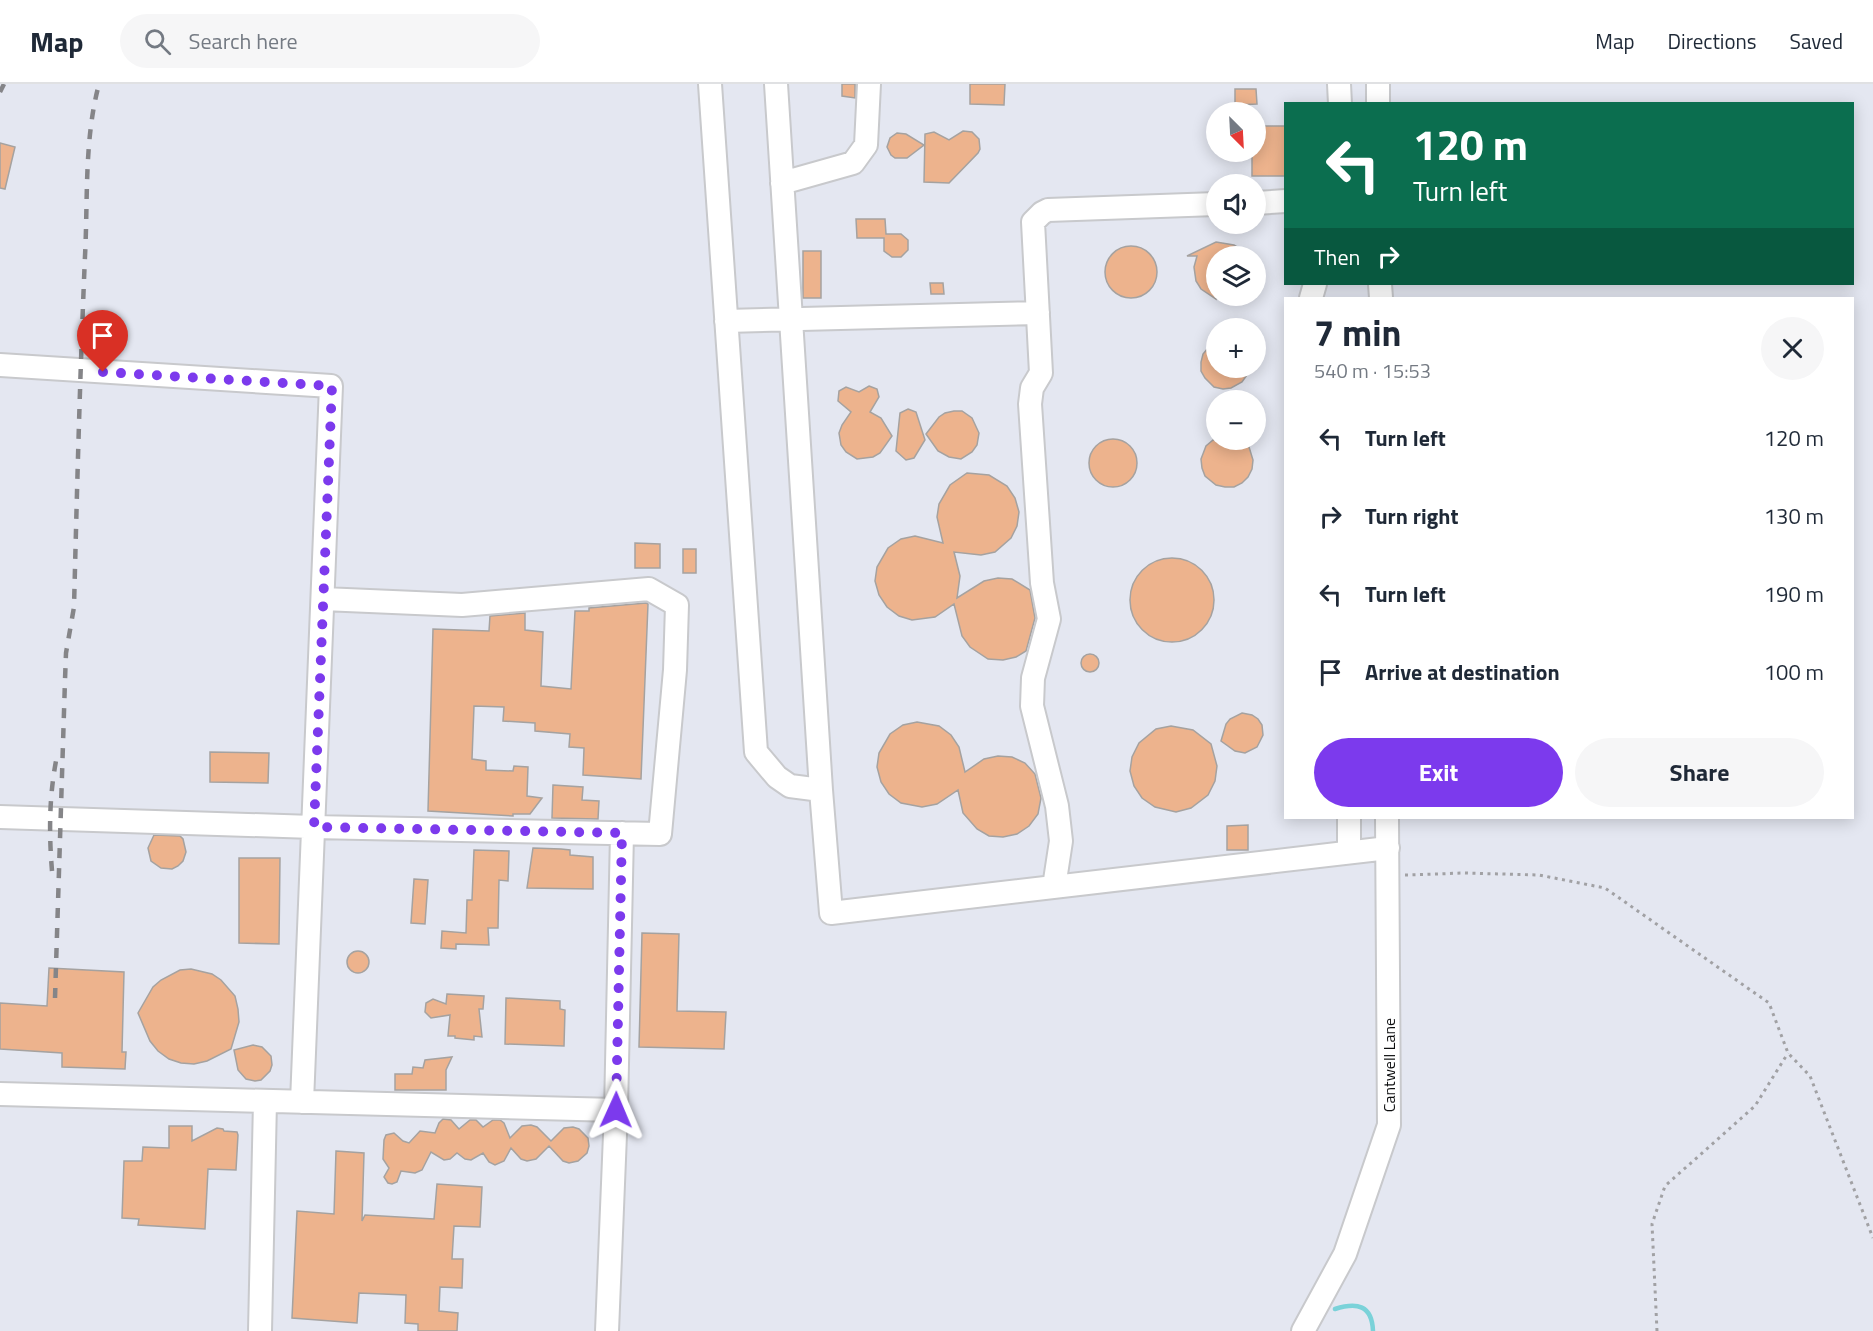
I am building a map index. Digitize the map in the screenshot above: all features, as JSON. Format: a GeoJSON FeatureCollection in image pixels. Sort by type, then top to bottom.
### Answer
{"type":"FeatureCollection","features":[{"type":"Feature","properties":{"kind":"street"},"geometry":{"type":"LineString","coordinates":[[710,84],[756,752],[777,777],[790,786],[821,790]]}},
{"type":"Feature","properties":{"kind":"street"},"geometry":{"type":"LineString","coordinates":[[776,84],[821,790],[831,913],[1388,848]]}},
{"type":"Feature","properties":{"kind":"street"},"geometry":{"type":"LineString","coordinates":[[782,183],[853,163],[866,146],[868,84]]}},
{"type":"Feature","properties":{"kind":"street"},"geometry":{"type":"LineString","coordinates":[[1339,84],[1340,102]]}},
{"type":"Feature","properties":{"kind":"street"},"geometry":{"type":"LineString","coordinates":[[1378,84],[1378,102]]}},
{"type":"Feature","properties":{"kind":"street"},"geometry":{"type":"LineString","coordinates":[[1266,202],[1284,201]]}},
{"type":"Feature","properties":{"kind":"street"},"geometry":{"type":"LineString","coordinates":[[1054,887],[1061,841],[1060,829],[1057,806],[1032,706],[1033,678],[1049,619],[1042,583],[1030,404],[1032,388],[1041,373],[1034,222],[1048,210],[1206,204]]}},
{"type":"Feature","properties":{"kind":"street"},"geometry":{"type":"LineString","coordinates":[[726,321],[1038,313]]}},
{"type":"Feature","properties":{"kind":"street"},"geometry":{"type":"LineString","coordinates":[[0,366],[332,386],[303,1102]]}},
{"type":"Feature","properties":{"kind":"street"},"geometry":{"type":"LineString","coordinates":[[0,817],[314,827],[660,834],[675,670],[677,605],[649,589],[462,605],[323,599]]}},
{"type":"Feature","properties":{"kind":"street"},"geometry":{"type":"LineString","coordinates":[[1349,819],[1349,852]]}},
{"type":"Feature","properties":{"kind":"street","name":"Cantwell Lane"},"geometry":{"type":"LineString","coordinates":[[1303,1331],[1345,1254],[1389,1125],[1387,819]]}},
{"type":"Feature","properties":{"kind":"street"},"geometry":{"type":"LineString","coordinates":[[607,1331],[616,1110],[622,833]]}},
{"type":"Feature","properties":{"kind":"street"},"geometry":{"type":"LineString","coordinates":[[0,1094],[616,1110]]}},
{"type":"Feature","properties":{"kind":"street"},"geometry":{"type":"LineString","coordinates":[[260,1331],[265,1101]]}},
{"type":"Feature","properties":{"kind":"path"},"geometry":{"type":"LineString","coordinates":[[1388,876],[1464,873],[1539,875],[1605,888],[1769,1003],[1788,1053],[1810,1076],[1873,1238]]}},
{"type":"Feature","properties":{"kind":"path"},"geometry":{"type":"LineString","coordinates":[[1657,1331],[1652,1224],[1665,1186],[1755,1106],[1788,1053]]}},
{"type":"Feature","properties":{"kind":"shaded area"},"geometry":{"type":"Polygon","coordinates":[[[0,84],[1873,84],[1873,1331],[0,1331],[0,84]]]}},
{"type":"Feature","properties":{"kind":"building"},"geometry":{"type":"Polygon","coordinates":[[[842,84],[855,84],[855,98],[842,96],[842,84]]]}},
{"type":"Feature","properties":{"kind":"building"},"geometry":{"type":"Polygon","coordinates":[[[970,84],[1005,84],[1004,105],[970,104],[970,84]]]}},
{"type":"Feature","properties":{"kind":"building"},"geometry":{"type":"Polygon","coordinates":[[[1235,89],[1256,89],[1257,102],[1235,102],[1235,89]]]}},
{"type":"Feature","properties":{"kind":"building"},"geometry":{"type":"Polygon","coordinates":[[[1266,126],[1284,126],[1284,176],[1252,174],[1252,162],[1266,162],[1266,126]]]}},
{"type":"Feature","properties":{"kind":"building"},"geometry":{"type":"Polygon","coordinates":[[[963,131],[972,132],[979,139],[978,153],[949,183],[924,182],[925,134],[934,132],[949,140],[963,131]]]}},
{"type":"Feature","properties":{"kind":"building"},"geometry":{"type":"Polygon","coordinates":[[[897,133],[906,134],[924,145],[907,158],[895,158],[887,147],[890,138],[897,133]]]}},
{"type":"Feature","properties":{"kind":"building"},"geometry":{"type":"Polygon","coordinates":[[[0,143],[15,147],[5,189],[0,188],[0,143]]]}},
{"type":"Feature","properties":{"kind":"building"},"geometry":{"type":"Polygon","coordinates":[[[856,219],[885,219],[886,234],[901,234],[908,240],[908,250],[901,257],[892,257],[884,251],[884,238],[857,238],[856,219]]]}},
{"type":"Feature","properties":{"kind":"building"},"geometry":{"type":"Polygon","coordinates":[[[1216,242],[1236,246],[1208,246],[1216,242]]]}},
{"type":"Feature","properties":{"kind":"building"},"geometry":{"type":"Polygon","coordinates":[[[1126,246],[1136,246],[1150,253],[1157,272],[1150,291],[1136,298],[1126,298],[1116,294],[1109,287],[1105,277],[1105,267],[1109,257],[1116,250],[1126,246]]]}},
{"type":"Feature","properties":{"kind":"building"},"geometry":{"type":"Polygon","coordinates":[[[1206,247],[1206,292],[1196,281],[1194,267],[1197,256],[1187,256],[1206,247]]]}},
{"type":"Feature","properties":{"kind":"building"},"geometry":{"type":"Polygon","coordinates":[[[803,251],[821,251],[821,298],[803,298],[803,251]]]}},
{"type":"Feature","properties":{"kind":"building"},"geometry":{"type":"Polygon","coordinates":[[[930,283],[943,283],[944,294],[931,294],[930,283]]]}},
{"type":"Feature","properties":{"kind":"building"},"geometry":{"type":"Polygon","coordinates":[[[1206,350],[1206,378],[1245,378],[1231,388],[1214,387],[1205,378],[1201,371],[1203,354],[1206,350]]]}},
{"type":"Feature","properties":{"kind":"building"},"geometry":{"type":"Polygon","coordinates":[[[869,386],[877,389],[879,397],[870,412],[881,418],[892,436],[880,453],[873,457],[857,459],[846,452],[841,445],[839,433],[851,412],[838,401],[839,391],[846,387],[859,392],[869,386]]]}},
{"type":"Feature","properties":{"kind":"building"},"geometry":{"type":"Polygon","coordinates":[[[908,409],[916,412],[925,440],[914,458],[906,460],[896,451],[900,413],[908,409]]]}},
{"type":"Feature","properties":{"kind":"building"},"geometry":{"type":"Polygon","coordinates":[[[954,411],[962,411],[972,418],[979,433],[977,445],[972,452],[961,459],[949,457],[938,451],[926,434],[939,417],[954,411]]]}},
{"type":"Feature","properties":{"kind":"building"},"geometry":{"type":"Polygon","coordinates":[[[1113,439],[1130,446],[1137,463],[1130,480],[1113,487],[1096,480],[1089,463],[1096,446],[1113,439]]]}},
{"type":"Feature","properties":{"kind":"building"},"geometry":{"type":"Polygon","coordinates":[[[1206,446],[1206,450],[1250,450],[1253,460],[1252,469],[1242,483],[1234,487],[1225,487],[1216,485],[1205,476],[1201,459],[1206,446]]]}},
{"type":"Feature","properties":{"kind":"building"},"geometry":{"type":"Polygon","coordinates":[[[967,473],[989,475],[1007,486],[1015,498],[1019,512],[1017,526],[1011,538],[995,552],[981,555],[954,552],[960,576],[957,598],[984,581],[998,578],[1012,579],[1030,590],[1035,618],[1026,651],[1016,657],[1003,660],[988,659],[970,647],[962,636],[954,604],[935,617],[912,620],[899,616],[887,607],[879,595],[875,581],[877,567],[888,548],[901,539],[915,536],[943,543],[937,517],[939,504],[950,485],[967,473]]]}},
{"type":"Feature","properties":{"kind":"building"},"geometry":{"type":"Polygon","coordinates":[[[635,543],[660,544],[660,568],[635,568],[635,543]]]}},
{"type":"Feature","properties":{"kind":"building"},"geometry":{"type":"Polygon","coordinates":[[[683,549],[696,549],[696,573],[683,573],[683,549]]]}},
{"type":"Feature","properties":{"kind":"building"},"geometry":{"type":"Polygon","coordinates":[[[1172,558],[1188,561],[1202,570],[1211,584],[1214,600],[1211,616],[1202,630],[1188,639],[1172,642],[1156,639],[1142,630],[1133,616],[1130,600],[1133,584],[1142,570],[1156,561],[1172,558]]]}},
{"type":"Feature","properties":{"kind":"building"},"geometry":{"type":"Polygon","coordinates":[[[648,604],[641,779],[583,775],[584,748],[569,747],[570,734],[535,731],[535,723],[503,721],[504,707],[474,706],[472,759],[486,761],[486,770],[513,771],[514,766],[528,767],[527,796],[542,798],[530,814],[513,814],[513,816],[428,811],[433,629],[489,631],[490,616],[525,613],[525,630],[543,632],[541,686],[571,689],[575,611],[648,604]]]}},
{"type":"Feature","properties":{"kind":"building"},"geometry":{"type":"Polygon","coordinates":[[[1090,654],[1096,657],[1099,663],[1096,669],[1090,672],[1084,669],[1081,663],[1084,657],[1090,654]]]}},
{"type":"Feature","properties":{"kind":"building"},"geometry":{"type":"Polygon","coordinates":[[[1242,713],[1258,719],[1262,725],[1263,735],[1257,747],[1245,753],[1235,751],[1221,741],[1226,724],[1230,719],[1242,713]]]}},
{"type":"Feature","properties":{"kind":"building"},"geometry":{"type":"Polygon","coordinates":[[[917,722],[939,726],[951,735],[959,747],[965,772],[984,759],[998,756],[1012,757],[1025,763],[1035,774],[1041,798],[1038,814],[1029,826],[1017,834],[1003,837],[989,836],[977,829],[963,813],[958,790],[937,804],[922,807],[901,803],[889,794],[881,782],[877,767],[879,753],[890,734],[903,725],[917,722]]]}},
{"type":"Feature","properties":{"kind":"building"},"geometry":{"type":"Polygon","coordinates":[[[1171,726],[1193,730],[1211,744],[1217,766],[1215,781],[1208,795],[1191,808],[1176,812],[1155,807],[1142,798],[1134,786],[1130,771],[1132,757],[1139,743],[1156,729],[1171,726]]]}},
{"type":"Feature","properties":{"kind":"building"},"geometry":{"type":"Polygon","coordinates":[[[210,752],[269,753],[268,783],[210,782],[210,752]]]}},
{"type":"Feature","properties":{"kind":"building"},"geometry":{"type":"Polygon","coordinates":[[[553,785],[583,787],[582,800],[599,801],[598,819],[552,818],[553,785]]]}},
{"type":"Feature","properties":{"kind":"building"},"geometry":{"type":"Polygon","coordinates":[[[1248,825],[1248,850],[1227,850],[1227,826],[1248,825]]]}},
{"type":"Feature","properties":{"kind":"building"},"geometry":{"type":"Polygon","coordinates":[[[154,835],[180,836],[183,839],[186,852],[183,861],[178,866],[172,869],[161,868],[151,861],[148,848],[154,835]]]}},
{"type":"Feature","properties":{"kind":"building"},"geometry":{"type":"Polygon","coordinates":[[[533,848],[570,850],[570,855],[593,857],[593,889],[527,888],[533,848]]]}},
{"type":"Feature","properties":{"kind":"building"},"geometry":{"type":"Polygon","coordinates":[[[474,850],[509,851],[508,881],[499,880],[498,928],[488,928],[489,945],[456,944],[456,949],[441,948],[442,931],[466,933],[467,900],[472,900],[474,850]]]}},
{"type":"Feature","properties":{"kind":"building"},"geometry":{"type":"Polygon","coordinates":[[[239,858],[280,858],[279,944],[239,943],[239,858]]]}},
{"type":"Feature","properties":{"kind":"building"},"geometry":{"type":"Polygon","coordinates":[[[414,879],[428,880],[425,924],[411,923],[414,879]]]}},
{"type":"Feature","properties":{"kind":"building"},"geometry":{"type":"Polygon","coordinates":[[[642,933],[679,934],[677,1011],[726,1012],[724,1049],[639,1047],[642,933]]]}},
{"type":"Feature","properties":{"kind":"building"},"geometry":{"type":"Polygon","coordinates":[[[358,951],[366,954],[369,962],[366,970],[358,973],[350,970],[347,962],[350,954],[358,951]]]}},
{"type":"Feature","properties":{"kind":"building"},"geometry":{"type":"Polygon","coordinates":[[[49,968],[124,972],[122,1052],[126,1052],[125,1069],[62,1067],[62,1053],[0,1049],[0,1003],[47,1006],[49,968]]]}},
{"type":"Feature","properties":{"kind":"building"},"geometry":{"type":"Polygon","coordinates":[[[191,969],[212,974],[221,980],[235,996],[239,1022],[231,1049],[207,1061],[194,1064],[169,1059],[158,1051],[150,1041],[138,1013],[153,987],[161,980],[180,970],[191,969]]]}},
{"type":"Feature","properties":{"kind":"building"},"geometry":{"type":"Polygon","coordinates":[[[447,994],[484,996],[483,1009],[479,1009],[482,1037],[474,1036],[474,1040],[448,1036],[450,1015],[431,1018],[425,1012],[426,1003],[433,999],[446,1004],[447,994]]]}},
{"type":"Feature","properties":{"kind":"building"},"geometry":{"type":"Polygon","coordinates":[[[506,998],[560,1001],[560,1009],[565,1010],[564,1046],[505,1044],[506,998]]]}},
{"type":"Feature","properties":{"kind":"building"},"geometry":{"type":"Polygon","coordinates":[[[253,1045],[262,1047],[271,1056],[272,1065],[270,1071],[261,1080],[255,1081],[246,1079],[238,1070],[234,1050],[253,1045]]]}},
{"type":"Feature","properties":{"kind":"building"},"geometry":{"type":"Polygon","coordinates":[[[452,1057],[446,1070],[446,1090],[395,1090],[395,1074],[412,1074],[413,1067],[423,1068],[425,1060],[452,1057]]]}},
{"type":"Feature","properties":{"kind":"building"},"geometry":{"type":"Polygon","coordinates":[[[443,1119],[451,1120],[459,1129],[470,1120],[476,1120],[483,1127],[493,1120],[500,1120],[504,1123],[510,1138],[522,1126],[531,1125],[537,1127],[551,1141],[564,1128],[573,1127],[579,1129],[588,1138],[589,1146],[587,1153],[578,1161],[569,1163],[563,1161],[549,1146],[536,1159],[527,1161],[521,1159],[511,1148],[504,1161],[495,1165],[489,1162],[483,1153],[471,1160],[457,1153],[450,1159],[444,1160],[431,1152],[422,1170],[415,1173],[401,1171],[397,1182],[388,1183],[384,1177],[389,1168],[383,1159],[386,1135],[394,1133],[409,1143],[420,1131],[435,1133],[443,1119]]]}},
{"type":"Feature","properties":{"kind":"building"},"geometry":{"type":"Polygon","coordinates":[[[169,1126],[192,1126],[192,1141],[217,1128],[237,1132],[236,1170],[208,1169],[205,1229],[138,1225],[139,1219],[122,1218],[124,1161],[142,1161],[143,1147],[169,1148],[169,1126]]]}},
{"type":"Feature","properties":{"kind":"building"},"geometry":{"type":"Polygon","coordinates":[[[336,1151],[364,1153],[362,1221],[365,1215],[434,1219],[437,1184],[482,1187],[480,1227],[454,1226],[452,1259],[463,1259],[462,1288],[440,1287],[439,1311],[458,1313],[457,1331],[418,1331],[418,1324],[405,1323],[406,1295],[359,1293],[357,1323],[292,1318],[297,1211],[334,1214],[336,1151]]]}},
{"type":"Feature","properties":{"kind":"waterway"},"geometry":{"type":"LineString","coordinates":[[1335,1309],[1350,1306],[1362,1308],[1370,1316],[1373,1331]]}},
{"type":"Feature","properties":{"kind":"railway"},"geometry":{"type":"LineString","coordinates":[[0,92],[4,84]]}},
{"type":"Feature","properties":{"kind":"railway"},"geometry":{"type":"LineString","coordinates":[[55,998],[66,653],[74,607],[88,169],[91,126],[99,84]]}},
{"type":"Feature","properties":{"kind":"railway"},"geometry":{"type":"LineString","coordinates":[[52,871],[50,816],[56,761]]}},
{"type":"Feature","properties":{"kind":"route"},"geometry":{"type":"LineString","coordinates":[[103,372],[332,386],[314,827],[622,833],[616,1110]]}}]}
